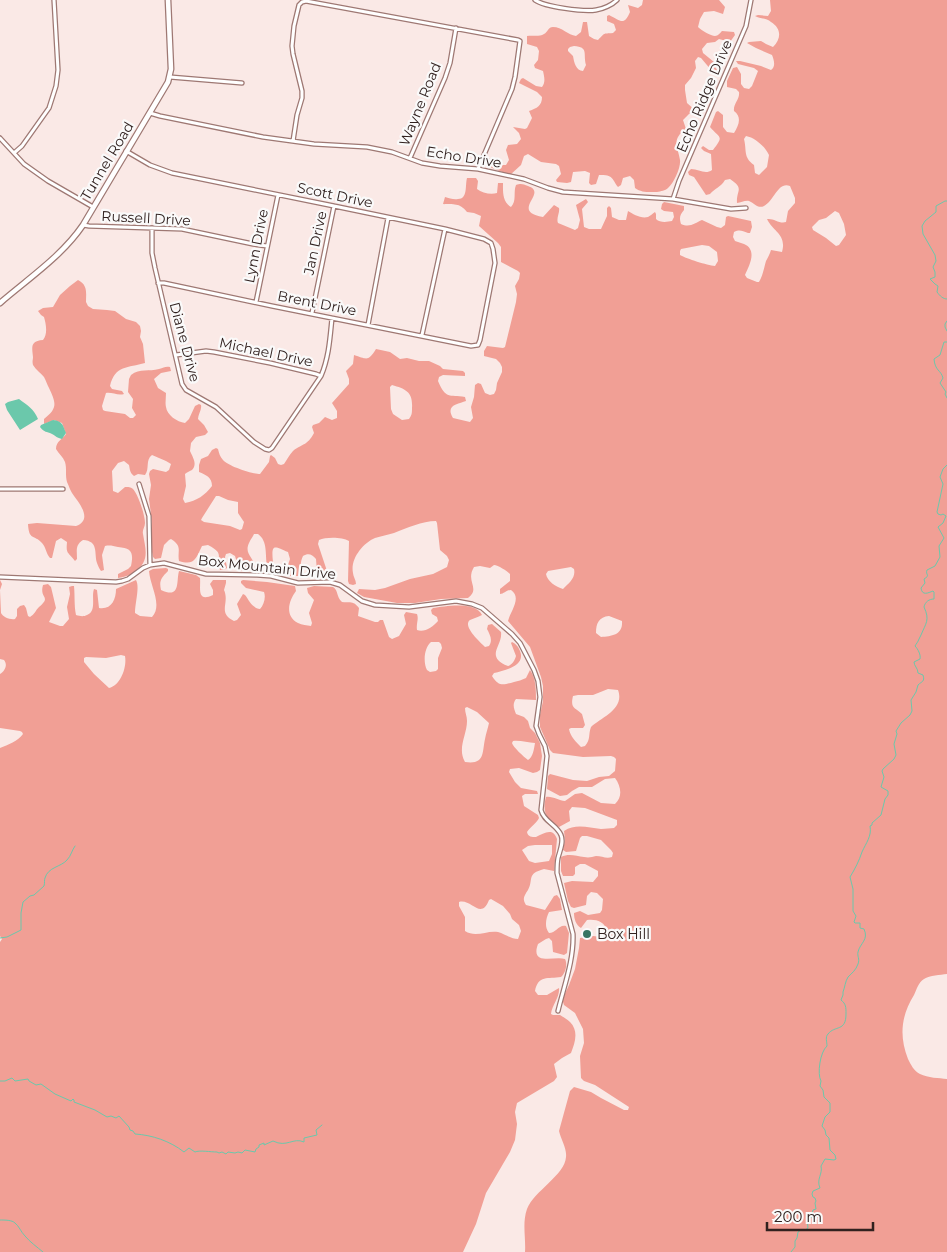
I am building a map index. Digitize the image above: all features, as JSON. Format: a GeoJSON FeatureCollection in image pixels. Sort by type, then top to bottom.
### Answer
{"type":"FeatureCollection","features":[{"type":"Feature","properties":{"kind":"main road","name":"Tunnel Road"},"geometry":{"type":"LineString","coordinates":[[0,303],[61,252],[72,240],[83,225],[161,94],[170,77],[171,69],[168,0]]}},
{"type":"Feature","properties":{"kind":"street"},"geometry":{"type":"LineString","coordinates":[[14,152],[22,146],[49,108],[56,86],[58,70],[54,0]]}},
{"type":"Feature","properties":{"kind":"street"},"geometry":{"type":"LineString","coordinates":[[292,141],[302,91],[292,46],[297,11],[299,5],[306,0],[520,41],[512,89],[478,170]]}},
{"type":"Feature","properties":{"kind":"street"},"geometry":{"type":"LineString","coordinates":[[535,0],[549,5],[581,11],[601,9],[617,0]]}},
{"type":"Feature","properties":{"kind":"street","name":"Echo Ridge Drive"},"geometry":{"type":"LineString","coordinates":[[673,199],[746,26],[751,0]]}},
{"type":"Feature","properties":{"kind":"street","name":"Wayne Road"},"geometry":{"type":"LineString","coordinates":[[410,158],[445,78],[450,63],[456,28]]}},
{"type":"Feature","properties":{"kind":"street"},"geometry":{"type":"LineString","coordinates":[[170,77],[242,84]]}},
{"type":"Feature","properties":{"kind":"street","name":"Echo Drive"},"geometry":{"type":"LineString","coordinates":[[149,112],[215,128],[292,141],[367,147],[392,152],[422,163],[478,170],[524,179],[563,192],[673,199],[731,210],[746,208]]}},
{"type":"Feature","properties":{"kind":"street"},"geometry":{"type":"LineString","coordinates":[[0,138],[24,164],[36,173],[93,207]]}},
{"type":"Feature","properties":{"kind":"street","name":"Scott Drive"},"geometry":{"type":"LineString","coordinates":[[126,151],[150,166],[159,169],[445,229],[484,239],[493,248],[495,263],[480,340],[478,345],[471,346]]}},
{"type":"Feature","properties":{"kind":"street","name":"Lynn Drive"},"geometry":{"type":"LineString","coordinates":[[256,302],[278,195]]}},
{"type":"Feature","properties":{"kind":"street","name":"Jan Drive"},"geometry":{"type":"LineString","coordinates":[[312,314],[334,206]]}},
{"type":"Feature","properties":{"kind":"street"},"geometry":{"type":"LineString","coordinates":[[368,325],[388,218]]}},
{"type":"Feature","properties":{"kind":"street","name":"Russell Drive"},"geometry":{"type":"LineString","coordinates":[[83,225],[188,230],[267,246]]}},
{"type":"Feature","properties":{"kind":"street","name":"Diane Drive"},"geometry":{"type":"LineString","coordinates":[[152,228],[152,253],[158,283],[182,384],[186,390],[216,407],[254,442],[269,450],[321,376]]}},
{"type":"Feature","properties":{"kind":"street"},"geometry":{"type":"LineString","coordinates":[[422,336],[445,229]]}},
{"type":"Feature","properties":{"kind":"street","name":"Brent Drive"},"geometry":{"type":"LineString","coordinates":[[158,283],[471,346]]}},
{"type":"Feature","properties":{"kind":"street"},"geometry":{"type":"LineString","coordinates":[[321,376],[326,364],[332,318]]}},
{"type":"Feature","properties":{"kind":"street","name":"Michael Drive"},"geometry":{"type":"LineString","coordinates":[[176,355],[206,351],[214,352],[270,362],[321,376]]}},
{"type":"Feature","properties":{"kind":"street"},"geometry":{"type":"LineString","coordinates":[[0,577],[116,582],[128,579],[150,565],[149,516],[139,484]]}},
{"type":"Feature","properties":{"kind":"street"},"geometry":{"type":"LineString","coordinates":[[0,488],[63,490]]}},
{"type":"Feature","properties":{"kind":"street","name":"Box Mountain Drive"},"geometry":{"type":"LineString","coordinates":[[150,565],[168,564],[206,574],[257,575],[298,582],[330,582],[340,585],[365,602],[387,606],[466,602],[486,611],[516,638],[526,654],[538,681],[540,697],[536,726],[545,746],[547,756],[541,810],[546,820],[557,829],[561,836],[562,844],[557,863],[557,873],[574,934],[574,943],[558,1011]]}},
{"type":"Feature","properties":{"kind":"shaded area"},"geometry":{"type":"Polygon","coordinates":[[[643,0],[719,0],[725,7],[723,14],[714,11],[704,12],[698,27],[713,36],[717,36],[722,31],[734,32],[735,35],[730,42],[719,39],[715,42],[707,43],[702,49],[703,53],[714,62],[716,72],[712,71],[701,58],[698,57],[695,61],[696,68],[685,85],[685,90],[687,103],[696,111],[689,114],[683,120],[686,129],[676,142],[680,160],[679,167],[675,179],[670,186],[663,191],[657,192],[640,191],[635,188],[634,180],[630,176],[623,178],[621,185],[618,187],[610,176],[604,175],[599,175],[596,184],[591,185],[589,183],[590,173],[585,171],[573,172],[571,182],[557,182],[556,180],[561,174],[559,166],[541,162],[528,154],[524,156],[521,165],[510,175],[487,166],[486,161],[489,158],[502,165],[506,165],[509,160],[506,150],[508,145],[517,144],[521,139],[519,133],[513,127],[527,128],[532,118],[529,111],[537,108],[541,103],[542,97],[537,92],[519,83],[523,78],[536,86],[542,87],[544,81],[543,71],[535,68],[534,65],[538,60],[539,51],[537,47],[527,44],[527,36],[542,35],[553,27],[576,36],[581,32],[583,22],[587,22],[589,36],[598,40],[604,34],[613,33],[616,30],[614,24],[607,21],[607,16],[609,15],[624,21],[630,12],[628,5],[638,8],[642,5],[643,0]],[[570,47],[568,51],[573,56],[577,68],[583,71],[586,65],[584,50],[579,47],[570,47]]]}},
{"type":"Feature","properties":{"kind":"shaded area"},"geometry":{"type":"Polygon","coordinates":[[[770,0],[947,0],[947,974],[935,975],[920,982],[904,1018],[903,1042],[908,1059],[916,1071],[926,1076],[947,1079],[947,1252],[525,1252],[524,1225],[527,1209],[536,1196],[555,1177],[564,1164],[566,1157],[566,1150],[559,1131],[570,1091],[574,1087],[591,1092],[624,1110],[628,1110],[629,1107],[581,1078],[580,1056],[584,1043],[583,1029],[575,1013],[564,1005],[563,1002],[575,969],[580,938],[601,937],[605,926],[596,920],[587,920],[581,928],[577,924],[574,913],[580,911],[588,915],[600,913],[603,899],[597,893],[591,892],[587,896],[586,905],[571,907],[564,883],[572,881],[593,882],[598,876],[598,871],[585,864],[580,864],[575,867],[575,874],[573,876],[563,876],[561,857],[570,855],[608,858],[612,857],[613,853],[601,840],[587,836],[580,838],[576,851],[566,852],[563,850],[564,831],[573,827],[614,828],[617,825],[617,820],[585,808],[572,807],[569,811],[570,821],[559,827],[548,819],[545,811],[546,797],[565,801],[575,794],[582,793],[601,803],[615,804],[618,801],[620,791],[619,784],[615,778],[605,779],[592,787],[579,787],[567,795],[560,796],[547,789],[548,776],[550,774],[573,780],[587,781],[609,776],[615,771],[616,759],[611,756],[583,757],[553,753],[550,750],[540,727],[543,701],[541,677],[530,647],[508,621],[516,597],[511,590],[500,594],[500,589],[510,581],[510,574],[505,570],[494,565],[490,568],[474,567],[471,577],[473,591],[468,598],[397,603],[364,597],[357,593],[359,589],[375,590],[385,588],[410,579],[433,574],[447,567],[449,560],[440,550],[436,521],[425,522],[370,540],[358,552],[353,562],[353,574],[356,584],[353,585],[349,584],[348,581],[349,541],[338,538],[319,540],[318,544],[329,577],[322,578],[318,576],[316,559],[310,554],[302,558],[303,576],[290,576],[278,573],[278,569],[288,565],[290,559],[288,552],[277,548],[273,549],[273,562],[267,566],[265,544],[258,534],[254,534],[248,546],[248,553],[256,569],[254,570],[240,570],[235,556],[230,553],[226,554],[225,557],[227,568],[220,570],[219,555],[208,545],[202,546],[196,558],[191,562],[179,561],[177,544],[171,539],[164,545],[161,558],[155,559],[152,552],[152,522],[149,499],[151,485],[149,474],[153,469],[166,472],[171,464],[152,455],[149,459],[145,475],[138,474],[134,476],[129,465],[124,461],[118,463],[112,471],[113,491],[118,493],[125,487],[133,489],[143,510],[146,556],[142,565],[133,573],[118,578],[118,574],[131,566],[132,554],[129,550],[105,546],[102,555],[104,570],[101,571],[92,543],[83,540],[80,542],[75,561],[68,552],[67,542],[61,538],[56,541],[52,558],[50,558],[42,543],[29,533],[28,524],[76,526],[84,519],[84,515],[67,482],[65,462],[56,449],[58,442],[66,434],[62,423],[54,420],[44,424],[44,419],[54,408],[54,402],[44,377],[33,365],[32,347],[34,343],[45,338],[46,332],[44,317],[38,311],[43,308],[53,307],[60,295],[78,280],[85,287],[88,306],[93,309],[115,311],[140,326],[145,363],[123,368],[115,374],[110,386],[112,389],[122,391],[124,394],[106,393],[102,406],[103,410],[125,414],[133,418],[136,415],[132,408],[133,399],[128,392],[131,375],[141,371],[167,367],[170,367],[171,371],[161,373],[154,379],[158,388],[166,393],[166,407],[170,415],[176,420],[185,423],[195,406],[201,405],[198,419],[208,432],[205,435],[196,437],[191,443],[190,451],[194,460],[194,468],[185,474],[186,486],[183,499],[185,503],[200,497],[212,486],[210,478],[199,472],[199,465],[201,459],[208,456],[212,450],[218,449],[222,459],[230,465],[260,474],[269,462],[271,455],[278,464],[284,464],[290,454],[307,442],[314,433],[313,425],[319,423],[325,417],[332,420],[337,418],[337,411],[332,403],[349,384],[346,371],[353,364],[354,355],[369,358],[376,349],[390,352],[400,359],[429,361],[443,369],[463,371],[465,376],[443,375],[439,377],[438,381],[446,394],[465,397],[466,401],[456,404],[451,408],[451,414],[453,418],[470,422],[473,418],[471,407],[475,385],[481,384],[485,393],[490,395],[494,394],[496,390],[502,367],[496,359],[484,356],[484,351],[487,346],[505,347],[516,302],[515,286],[520,273],[501,262],[501,247],[479,226],[481,216],[467,212],[459,205],[443,204],[445,197],[455,199],[463,197],[467,178],[476,178],[478,181],[477,189],[481,192],[497,193],[498,183],[503,183],[503,193],[506,202],[511,207],[514,202],[516,185],[523,184],[533,189],[534,193],[529,211],[543,217],[554,205],[559,208],[558,223],[575,230],[578,228],[580,220],[576,205],[586,199],[588,202],[582,209],[584,227],[589,229],[601,229],[609,206],[612,217],[619,220],[626,220],[628,211],[643,217],[649,217],[655,212],[656,219],[664,222],[672,221],[674,217],[673,212],[661,209],[664,202],[684,206],[680,218],[681,224],[684,225],[692,225],[702,220],[721,228],[725,225],[726,217],[728,216],[751,221],[750,233],[738,231],[734,232],[733,237],[735,241],[744,244],[751,250],[752,254],[745,275],[747,278],[759,282],[771,250],[782,252],[783,241],[767,219],[786,222],[788,211],[795,203],[790,186],[782,186],[767,204],[760,207],[749,201],[737,203],[739,188],[730,179],[725,180],[710,194],[706,195],[694,177],[689,175],[688,172],[691,169],[704,172],[712,170],[711,154],[701,148],[703,146],[713,150],[719,142],[719,137],[710,127],[716,112],[718,111],[723,115],[723,127],[727,132],[734,133],[737,127],[739,118],[734,111],[734,106],[739,92],[736,89],[727,87],[727,81],[733,68],[737,67],[741,74],[741,84],[744,88],[749,89],[758,71],[754,68],[738,64],[736,61],[771,70],[774,67],[772,55],[747,43],[761,41],[773,47],[776,44],[779,37],[777,27],[769,21],[755,16],[768,16],[771,11],[770,0]],[[746,136],[744,139],[747,156],[754,165],[755,173],[759,175],[767,167],[769,155],[763,146],[746,136]],[[835,211],[826,218],[819,220],[812,227],[813,230],[836,246],[839,245],[846,235],[839,213],[835,211]],[[702,245],[681,249],[680,255],[683,257],[707,264],[715,266],[718,261],[717,252],[709,246],[702,245]],[[392,385],[390,387],[393,414],[402,420],[409,419],[412,414],[412,403],[408,392],[392,385]],[[216,496],[201,520],[240,530],[244,522],[238,513],[238,502],[219,496],[216,496]],[[571,567],[548,571],[546,574],[552,583],[563,589],[573,578],[574,569],[571,567]],[[609,616],[597,623],[596,633],[601,637],[619,632],[622,621],[609,616]],[[608,689],[593,695],[573,696],[572,703],[582,714],[585,725],[583,728],[569,729],[575,741],[581,747],[585,746],[588,741],[591,727],[611,712],[619,697],[618,690],[608,689]]]}},
{"type":"Feature","properties":{"kind":"shaded area"},"geometry":{"type":"Polygon","coordinates":[[[19,399],[32,410],[38,419],[20,430],[5,404],[19,399]]]}},
{"type":"Feature","properties":{"kind":"shaded area"},"geometry":{"type":"Polygon","coordinates":[[[53,420],[59,421],[63,426],[66,433],[62,439],[44,431],[40,427],[53,420]]]}},
{"type":"Feature","properties":{"kind":"shaded area"},"geometry":{"type":"Polygon","coordinates":[[[166,568],[168,571],[160,584],[161,590],[167,592],[175,591],[179,571],[196,575],[200,578],[201,593],[204,597],[213,595],[210,584],[213,580],[226,580],[224,590],[226,599],[225,611],[226,615],[234,621],[241,615],[237,604],[243,594],[253,605],[260,609],[264,601],[264,592],[246,588],[241,583],[243,580],[295,586],[296,591],[291,599],[289,612],[298,623],[311,626],[309,613],[314,600],[308,593],[307,588],[314,586],[333,587],[342,602],[351,602],[357,605],[359,608],[358,616],[375,622],[383,620],[389,637],[392,639],[399,636],[406,624],[404,615],[406,612],[417,614],[417,630],[423,631],[438,621],[437,617],[432,614],[431,610],[433,608],[467,606],[479,611],[482,615],[470,620],[468,626],[485,647],[489,646],[491,642],[487,629],[488,625],[492,624],[501,632],[496,655],[501,662],[508,666],[512,663],[516,656],[511,643],[518,646],[521,656],[517,664],[509,669],[494,673],[492,676],[499,684],[507,684],[526,678],[530,670],[532,673],[535,680],[536,700],[516,699],[514,706],[516,714],[528,721],[530,728],[535,733],[540,743],[542,756],[540,770],[537,772],[533,773],[519,768],[510,769],[509,772],[521,788],[537,791],[538,794],[525,794],[522,796],[524,806],[538,815],[539,818],[527,832],[528,835],[536,837],[551,832],[557,839],[554,871],[544,869],[533,875],[524,901],[526,905],[545,910],[554,896],[557,895],[560,899],[562,910],[549,912],[546,928],[549,933],[554,932],[561,926],[566,926],[569,933],[567,953],[564,955],[553,952],[552,941],[549,938],[538,944],[536,951],[540,958],[565,959],[566,967],[561,977],[548,978],[538,982],[535,991],[538,995],[547,995],[559,988],[551,1014],[560,1015],[570,1022],[575,1029],[575,1037],[571,1053],[554,1064],[557,1077],[554,1081],[517,1103],[515,1112],[517,1124],[515,1140],[486,1193],[476,1224],[463,1252],[0,1252],[0,942],[2,939],[0,936],[0,748],[16,741],[23,734],[20,731],[0,728],[0,674],[5,670],[6,666],[4,660],[0,659],[0,590],[1,613],[7,618],[15,619],[17,609],[24,605],[28,616],[33,615],[45,601],[42,590],[43,585],[48,584],[51,587],[56,608],[49,622],[63,626],[69,619],[67,607],[70,594],[69,587],[74,586],[76,615],[83,616],[92,610],[94,589],[97,590],[99,608],[103,608],[110,606],[115,597],[116,589],[136,580],[135,613],[140,616],[152,617],[155,612],[156,601],[149,571],[166,568]],[[431,642],[425,659],[427,670],[430,672],[438,669],[438,658],[442,648],[439,642],[431,642]],[[125,656],[106,658],[86,657],[84,662],[109,688],[120,679],[124,670],[125,656]],[[467,707],[465,708],[467,721],[462,747],[463,757],[465,762],[476,762],[483,753],[489,723],[477,712],[467,707]],[[513,741],[512,743],[524,757],[528,760],[530,759],[535,743],[513,741]],[[552,845],[528,846],[522,850],[529,861],[535,863],[549,861],[552,854],[552,845]],[[491,899],[483,909],[479,909],[468,903],[459,902],[465,917],[465,931],[473,934],[498,932],[518,939],[521,931],[519,925],[503,906],[491,899]]]}},
{"type":"Feature","properties":{"kind":"waterway"},"geometry":{"type":"LineString","coordinates":[[947,201],[936,206],[936,212],[922,226],[923,234],[935,255],[936,261],[933,267],[935,277],[930,279],[938,286],[937,292],[947,299]]}},
{"type":"Feature","properties":{"kind":"waterway"},"geometry":{"type":"LineString","coordinates":[[947,321],[945,324],[947,331]]}},
{"type":"Feature","properties":{"kind":"waterway"},"geometry":{"type":"LineString","coordinates":[[947,342],[944,342],[940,355],[934,359],[943,378],[940,383],[946,392],[947,398]]}},
{"type":"Feature","properties":{"kind":"waterway"},"geometry":{"type":"LineString","coordinates":[[791,1252],[795,1247],[798,1232],[808,1228],[807,1219],[811,1218],[813,1210],[816,1209],[816,1201],[812,1194],[813,1191],[820,1188],[821,1166],[825,1159],[836,1159],[830,1150],[829,1138],[822,1126],[825,1117],[830,1112],[830,1103],[824,1097],[820,1086],[820,1063],[827,1046],[827,1035],[842,1026],[846,1020],[846,1008],[841,1000],[847,979],[858,964],[858,952],[865,939],[864,929],[860,928],[860,923],[854,922],[856,916],[853,911],[853,889],[850,877],[868,839],[870,826],[881,815],[885,799],[888,795],[888,791],[881,787],[884,777],[882,771],[896,755],[894,744],[896,731],[901,723],[910,715],[912,711],[911,700],[918,685],[924,679],[923,675],[918,673],[914,663],[920,659],[919,652],[915,646],[927,621],[924,607],[928,601],[934,599],[934,592],[924,593],[921,588],[925,583],[924,579],[927,576],[927,570],[935,566],[940,557],[939,546],[944,538],[938,527],[943,523],[946,516],[937,512],[943,484],[940,477],[947,465]]}},
{"type":"Feature","properties":{"kind":"waterway"},"geometry":{"type":"LineString","coordinates":[[0,938],[7,937],[21,930],[23,902],[44,886],[47,874],[67,860],[75,846]]}},
{"type":"Feature","properties":{"kind":"waterway"},"geometry":{"type":"LineString","coordinates":[[0,1081],[12,1078],[15,1081],[28,1079],[36,1085],[41,1084],[55,1094],[71,1101],[73,1099],[74,1102],[107,1117],[116,1118],[119,1116],[135,1134],[161,1139],[184,1152],[189,1148],[195,1152],[222,1152],[226,1154],[228,1152],[242,1153],[245,1150],[255,1152],[259,1145],[273,1141],[278,1143],[304,1142],[304,1138],[317,1135],[316,1130],[322,1125]]}},
{"type":"Feature","properties":{"kind":"waterway"},"geometry":{"type":"LineString","coordinates":[[0,1220],[14,1222],[27,1238],[43,1252]]}},
{"type":"Feature","properties":{"kind":"place","name":"Box Hill"},"geometry":{"type":"Point","coordinates":[587,934]}}]}
